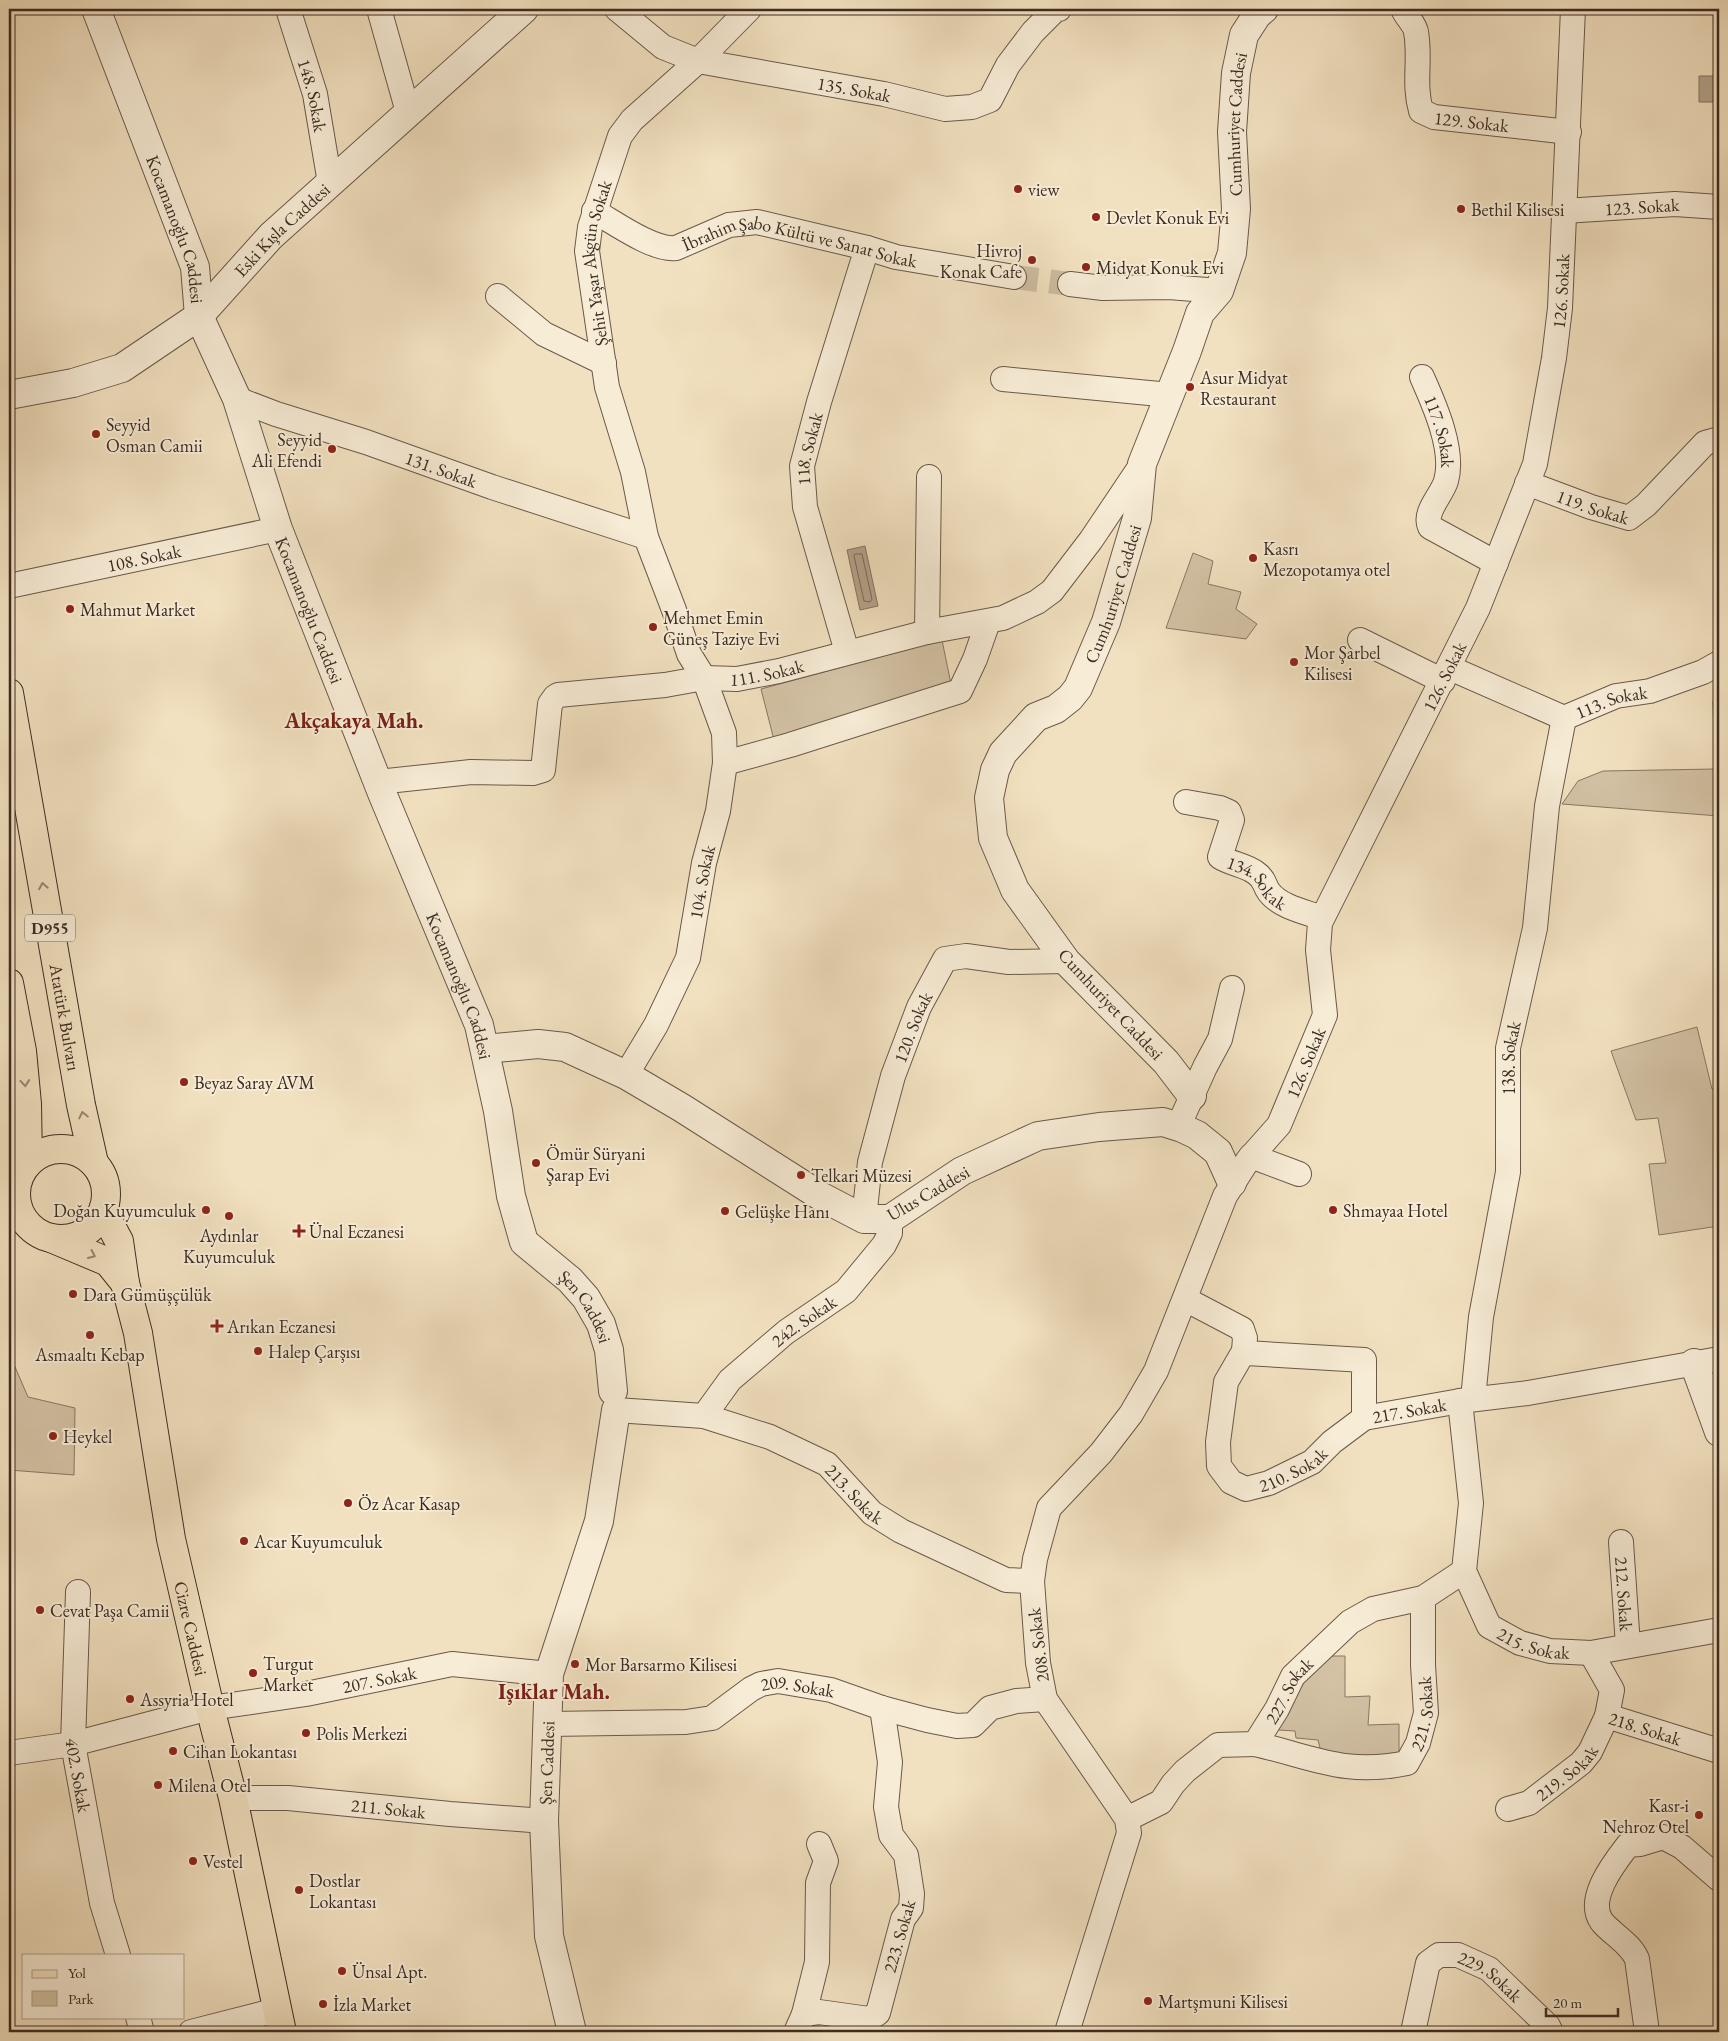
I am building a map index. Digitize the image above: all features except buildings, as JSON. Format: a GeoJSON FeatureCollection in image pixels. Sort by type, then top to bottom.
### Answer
{"type":"FeatureCollection","features":[{"type":"Feature","properties":{"kind":"main road","name":"Atatürk Bulvarı"},"geometry":{"type":"LineString","coordinates":[[9,693],[81,1105],[94,1163]]}},
{"type":"Feature","properties":{"kind":"main road"},"geometry":{"type":"LineString","coordinates":[[9,983],[22,1051],[27,1111],[15,1156],[20,1175],[16,1190],[17,1205],[30,1230],[108,1262],[125,1283]]}},
{"type":"Feature","properties":{"kind":"main road"},"geometry":{"type":"LineString","coordinates":[[15,1156],[40,1154],[54,1149],[68,1149],[82,1154],[94,1163],[101,1173],[105,1185],[106,1198],[103,1211],[96,1222],[86,1231],[74,1237],[60,1239],[30,1230]]}},
{"type":"Feature","properties":{"kind":"main road","name":"Cizre Caddesi"},"geometry":{"type":"LineString","coordinates":[[103,1211],[119,1241],[125,1283],[138,1333],[171,1538],[233,1798],[279,2021]]}},
{"type":"Feature","properties":{"kind":"street","name":"Kocamanoğlu Caddesi"},"geometry":{"type":"LineString","coordinates":[[96,9],[195,267],[199,316],[237,398],[278,529],[378,782],[479,1025],[498,1111],[511,1196],[524,1242]]}},
{"type":"Feature","properties":{"kind":"street","name":"148. Sokak"},"geometry":{"type":"LineString","coordinates":[[288,9],[315,94],[330,183]]}},
{"type":"Feature","properties":{"kind":"street"},"geometry":{"type":"LineString","coordinates":[[379,9],[408,112]]}},
{"type":"Feature","properties":{"kind":"street","name":"Eski Kışla Caddesi"},"geometry":{"type":"LineString","coordinates":[[9,395],[73,383],[122,368],[199,316],[271,236],[524,9]]}},
{"type":"Feature","properties":{"kind":"street","name":"135. Sokak"},"geometry":{"type":"LineString","coordinates":[[617,9],[663,47],[698,61],[866,91],[945,109],[972,107],[990,100],[1008,65],[1033,32],[1057,9]]}},
{"type":"Feature","properties":{"kind":"street","name":"Şehit Yaşar Akgün Sokak"},"geometry":{"type":"LineString","coordinates":[[704,678],[689,654],[646,537],[634,472],[607,387],[587,251],[594,211],[620,136],[632,120],[698,61],[749,9]]}},
{"type":"Feature","properties":{"kind":"street","name":"129. Sokak"},"geometry":{"type":"LineString","coordinates":[[1403,9],[1405,16],[1416,31],[1416,95],[1421,111],[1434,117],[1569,132]]}},
{"type":"Feature","properties":{"kind":"street","name":"126. Sokak"},"geometry":{"type":"LineString","coordinates":[[1185,1299],[1217,1212],[1232,1183],[1251,1156],[1279,1125],[1325,1015],[1318,950],[1322,918],[1446,675],[1478,608],[1535,464],[1554,358],[1560,308],[1573,9]]}},
{"type":"Feature","properties":{"kind":"street","name":"Cumhuriyet Caddesi"},"geometry":{"type":"LineString","coordinates":[[1192,1096],[1166,1062],[1066,961],[1015,890],[993,838],[989,798],[995,770],[1003,753],[1036,717],[1056,709],[1070,698],[1085,675],[1106,622],[1137,518],[1142,464],[1200,313],[1219,291],[1232,252],[1236,209],[1232,132],[1236,73],[1244,35],[1258,11]]}},
{"type":"Feature","properties":{"kind":"street","name":"123. Sokak"},"geometry":{"type":"LineString","coordinates":[[1564,211],[1676,204],[1719,207]]}},
{"type":"Feature","properties":{"kind":"street","name":"İbrahim Şabo Kültü ve Sanat Sokak"},"geometry":{"type":"LineString","coordinates":[[594,211],[650,242],[668,249],[676,248],[729,225],[757,222],[867,248],[896,257],[1014,277]]}},
{"type":"Feature","properties":{"kind":"street","name":"118. Sokak"},"geometry":{"type":"LineString","coordinates":[[847,652],[805,508],[802,466],[819,402],[867,248]]}},
{"type":"Feature","properties":{"kind":"street"},"geometry":{"type":"LineString","coordinates":[[1070,284],[1103,288],[1170,287],[1219,291]]}},
{"type":"Feature","properties":{"kind":"street"},"geometry":{"type":"LineString","coordinates":[[498,296],[544,334],[604,363]]}},
{"type":"Feature","properties":{"kind":"street","name":"117. Sokak"},"geometry":{"type":"LineString","coordinates":[[1422,377],[1437,409],[1449,468],[1442,492],[1428,516],[1430,527],[1496,562]]}},
{"type":"Feature","properties":{"kind":"street"},"geometry":{"type":"LineString","coordinates":[[1003,379],[1170,394]]}},
{"type":"Feature","properties":{"kind":"street","name":"131. Sokak"},"geometry":{"type":"LineString","coordinates":[[237,398],[276,414],[366,442],[492,487],[646,537]]}},
{"type":"Feature","properties":{"kind":"street","name":"119. Sokak"},"geometry":{"type":"LineString","coordinates":[[1527,483],[1592,507],[1629,518],[1646,505],[1705,443],[1719,439]]}},
{"type":"Feature","properties":{"kind":"street","name":"111. Sokak"},"geometry":{"type":"LineString","coordinates":[[378,782],[471,772],[533,773],[543,770],[550,704],[554,697],[571,693],[598,693],[665,686],[704,678],[745,678],[779,671],[927,632],[1003,618],[1037,602],[1052,591],[1085,548],[1142,464]]}},
{"type":"Feature","properties":{"kind":"street"},"geometry":{"type":"LineString","coordinates":[[927,632],[928,477]]}},
{"type":"Feature","properties":{"kind":"street","name":"108. Sokak"},"geometry":{"type":"LineString","coordinates":[[9,586],[278,529]]}},
{"type":"Feature","properties":{"kind":"street"},"geometry":{"type":"LineString","coordinates":[[725,763],[790,745],[960,691],[975,659],[988,622]]}},
{"type":"Feature","properties":{"kind":"street","name":"113. Sokak"},"geometry":{"type":"LineString","coordinates":[[1360,640],[1446,675],[1564,718],[1616,696],[1650,691],[1703,672],[1719,663]]}},
{"type":"Feature","properties":{"kind":"street","name":"104. Sokak"},"geometry":{"type":"LineString","coordinates":[[626,1075],[656,1025],[688,958],[704,863],[718,811],[725,763],[724,733],[704,678]]}},
{"type":"Feature","properties":{"kind":"street","name":"138. Sokak"},"geometry":{"type":"LineString","coordinates":[[1466,1400],[1508,1172],[1508,1048],[1536,928],[1547,806],[1564,718]]}},
{"type":"Feature","properties":{"kind":"street","name":"134. Sokak"},"geometry":{"type":"LineString","coordinates":[[1186,802],[1220,808],[1229,812],[1232,820],[1220,857],[1254,871],[1264,879],[1269,892],[1282,903],[1322,918]]}},
{"type":"Feature","properties":{"kind":"street","name":"120. Sokak"},"geometry":{"type":"LineString","coordinates":[[877,1219],[870,1162],[893,1076],[919,1008],[945,959],[966,956],[1009,962],[1066,961]]}},
{"type":"Feature","properties":{"kind":"street"},"geometry":{"type":"LineString","coordinates":[[1178,1127],[1220,1039],[1232,988]]}},
{"type":"Feature","properties":{"kind":"street","name":"Ulus Caddesi"},"geometry":{"type":"LineString","coordinates":[[484,1048],[538,1044],[565,1046],[626,1075],[822,1197],[877,1219],[962,1172],[1038,1136],[1099,1127],[1163,1122],[1178,1127],[1197,1135],[1218,1152],[1232,1183]]}},
{"type":"Feature","properties":{"kind":"street"},"geometry":{"type":"LineString","coordinates":[[1251,1156],[1299,1174]]}},
{"type":"Feature","properties":{"kind":"street","name":"242. Sokak"},"geometry":{"type":"LineString","coordinates":[[704,1416],[730,1380],[786,1332],[846,1291],[884,1245],[890,1232],[877,1219]]}},
{"type":"Feature","properties":{"kind":"street","name":"Şen Caddesi"},"geometry":{"type":"LineString","coordinates":[[524,1242],[570,1280],[586,1298],[601,1324],[609,1350],[614,1400],[599,1521],[549,1674],[544,1822],[550,1936],[572,2032]]}},
{"type":"Feature","properties":{"kind":"street"},"geometry":{"type":"LineString","coordinates":[[1185,1299],[1242,1329],[1245,1338],[1244,1351]]}},
{"type":"Feature","properties":{"kind":"street","name":"208. Sokak"},"geometry":{"type":"LineString","coordinates":[[1127,1820],[1045,1698],[1038,1664],[1032,1581],[1035,1559],[1049,1508],[1101,1453],[1131,1414],[1156,1370],[1185,1299]]}},
{"type":"Feature","properties":{"kind":"street","name":"217. Sokak"},"geometry":{"type":"LineString","coordinates":[[1244,1351],[1250,1353],[1364,1360],[1364,1418],[1466,1400],[1528,1393],[1706,1361]]}},
{"type":"Feature","properties":{"kind":"street","name":"210. Sokak"},"geometry":{"type":"LineString","coordinates":[[1244,1351],[1226,1382],[1218,1442],[1219,1466],[1230,1482],[1246,1489],[1269,1483],[1312,1462],[1332,1442],[1364,1418]]}},
{"type":"Feature","properties":{"kind":"street"},"geometry":{"type":"LineString","coordinates":[[1706,1361],[1719,1432]]}},
{"type":"Feature","properties":{"kind":"street","name":"213. Sokak"},"geometry":{"type":"LineString","coordinates":[[614,1400],[704,1416],[770,1437],[827,1464],[872,1513],[900,1531],[1006,1580],[1032,1581]]}},
{"type":"Feature","properties":{"kind":"street","name":"215. Sokak"},"geometry":{"type":"LineString","coordinates":[[1466,1400],[1470,1503],[1464,1571],[1489,1626],[1520,1643],[1550,1652],[1591,1654],[1719,1630]]}},
{"type":"Feature","properties":{"kind":"street","name":"212. Sokak"},"geometry":{"type":"LineString","coordinates":[[1621,1542],[1628,1646]]}},
{"type":"Feature","properties":{"kind":"street","name":"227. Sokak"},"geometry":{"type":"LineString","coordinates":[[1127,1820],[1161,1802],[1173,1784],[1185,1771],[1218,1745],[1255,1744],[1277,1709],[1293,1676],[1350,1622],[1373,1609],[1423,1598],[1464,1571]]}},
{"type":"Feature","properties":{"kind":"street","name":"402. Sokak"},"geometry":{"type":"LineString","coordinates":[[78,1592],[73,1744],[102,1903],[118,1954]]}},
{"type":"Feature","properties":{"kind":"street","name":"221. Sokak"},"geometry":{"type":"LineString","coordinates":[[1255,1744],[1332,1765],[1355,1768],[1385,1768],[1406,1763],[1418,1743],[1426,1712],[1423,1665],[1423,1598]]}},
{"type":"Feature","properties":{"kind":"street","name":"218. Sokak"},"geometry":{"type":"LineString","coordinates":[[1591,1654],[1612,1690],[1607,1716],[1719,1751]]}},
{"type":"Feature","properties":{"kind":"street","name":"207. Sokak"},"geometry":{"type":"LineString","coordinates":[[9,1753],[73,1744],[210,1708],[306,1694],[452,1664],[549,1674]]}},
{"type":"Feature","properties":{"kind":"street","name":"209. Sokak"},"geometry":{"type":"LineString","coordinates":[[548,1724],[686,1722],[712,1718],[751,1689],[778,1681],[831,1690],[882,1708],[956,1726],[973,1725],[990,1708],[1016,1701],[1045,1698]]}},
{"type":"Feature","properties":{"kind":"street","name":"223. Sokak"},"geometry":{"type":"LineString","coordinates":[[800,2023],[819,2012],[869,2019],[878,2013],[903,1919],[911,1908],[912,1894],[906,1855],[891,1835],[886,1808],[890,1762],[882,1708]]}},
{"type":"Feature","properties":{"kind":"street","name":"219. Sokak"},"geometry":{"type":"LineString","coordinates":[[1508,1809],[1529,1803],[1581,1763],[1590,1752],[1607,1716]]}},
{"type":"Feature","properties":{"kind":"street","name":"211. Sokak"},"geometry":{"type":"LineString","coordinates":[[233,1798],[288,1798],[544,1822]]}},
{"type":"Feature","properties":{"kind":"street"},"geometry":{"type":"LineString","coordinates":[[1067,2032],[1129,1833],[1127,1820]]}},
{"type":"Feature","properties":{"kind":"street"},"geometry":{"type":"LineString","coordinates":[[1648,2032],[1637,1959],[1634,1952],[1602,1921],[1598,1914],[1597,1903],[1604,1877],[1628,1845],[1640,1844],[1663,1837],[1682,1847],[1719,1879]]}},
{"type":"Feature","properties":{"kind":"street"},"geometry":{"type":"LineString","coordinates":[[800,2023],[817,1962],[818,1883],[826,1861],[819,1844]]}},
{"type":"Feature","properties":{"kind":"street","name":"229. Sokak"},"geometry":{"type":"LineString","coordinates":[[1413,2032],[1428,1963],[1439,1955],[1458,1955],[1489,1969],[1548,2026],[1551,2032]]}},
{"type":"Feature","properties":{"kind":"street"},"geometry":{"type":"LineString","coordinates":[[138,2018],[142,2032]]}},
{"type":"Feature","properties":{"kind":"street"},"geometry":{"type":"LineString","coordinates":[[191,2032],[279,2021]]}},
{"type":"Feature","properties":{"kind":"green space"},"geometry":{"type":"Polygon","coordinates":[[[1193,553],[1213,561],[1208,584],[1241,592],[1236,609],[1257,624],[1246,639],[1166,628],[1193,553]]]}},
{"type":"Feature","properties":{"kind":"green space"},"geometry":{"type":"Polygon","coordinates":[[[942,640],[952,689],[774,740],[761,689],[942,640]]]}},
{"type":"Feature","properties":{"kind":"green space"},"geometry":{"type":"Polygon","coordinates":[[[1719,699],[1719,816],[1562,804],[1578,781],[1603,771],[1715,769],[1713,701],[1719,699]]]}},
{"type":"Feature","properties":{"kind":"green space"},"geometry":{"type":"Polygon","coordinates":[[[1697,1027],[1712,1089],[1719,1090],[1719,1226],[1659,1235],[1649,1164],[1666,1163],[1658,1118],[1636,1120],[1611,1051],[1697,1027]]]}},
{"type":"Feature","properties":{"kind":"green space"},"geometry":{"type":"Polygon","coordinates":[[[9,1353],[28,1397],[75,1408],[74,1475],[9,1470],[9,1353]]]}},
{"type":"Feature","properties":{"kind":"green space"},"geometry":{"type":"Polygon","coordinates":[[[1330,1656],[1345,1656],[1345,1697],[1370,1696],[1368,1725],[1399,1724],[1399,1756],[1361,1762],[1321,1752],[1318,1740],[1296,1738],[1295,1731],[1278,1730],[1295,1686],[1330,1656]]]}},
{"type":"Feature","properties":{"kind":"water"},"geometry":{"type":"Polygon","coordinates":[[[1699,76],[1719,76],[1719,102],[1699,102],[1699,76]]]}},
{"type":"Feature","properties":{"kind":"water"},"geometry":{"type":"Polygon","coordinates":[[[865,546],[878,606],[860,610],[847,550],[865,546]]]}},
{"type":"Feature","properties":{"kind":"tunnel"},"geometry":{"type":"LineString","coordinates":[[1014,277],[1070,284]]}},
{"type":"Feature","properties":{"kind":"place","name":"view"},"geometry":{"type":"Point","coordinates":[1018,189]}},
{"type":"Feature","properties":{"kind":"place","name":"Bethil Kilisesi"},"geometry":{"type":"Point","coordinates":[1461,209]}},
{"type":"Feature","properties":{"kind":"place","name":"Devlet Konuk Evi"},"geometry":{"type":"Point","coordinates":[1096,217]}},
{"type":"Feature","properties":{"kind":"place","name":"Hivroj Konak Cafe"},"geometry":{"type":"Point","coordinates":[1032,260]}},
{"type":"Feature","properties":{"kind":"place","name":"Midyat Konuk Evi"},"geometry":{"type":"Point","coordinates":[1086,267]}},
{"type":"Feature","properties":{"kind":"place","name":"Asur Midyat Restaurant"},"geometry":{"type":"Point","coordinates":[1190,387]}},
{"type":"Feature","properties":{"kind":"place","name":"Seyyid Osman Camii"},"geometry":{"type":"Point","coordinates":[96,434]}},
{"type":"Feature","properties":{"kind":"place","name":"Seyyid Ali Efendi"},"geometry":{"type":"Point","coordinates":[332,449]}},
{"type":"Feature","properties":{"kind":"place","name":"Kasrı Mezopotamya otel"},"geometry":{"type":"Point","coordinates":[1253,558]}},
{"type":"Feature","properties":{"kind":"place","name":"Mahmut Market"},"geometry":{"type":"Point","coordinates":[70,609]}},
{"type":"Feature","properties":{"kind":"place","name":"Mehmet Emin Güneş Taziye Evi"},"geometry":{"type":"Point","coordinates":[653,627]}},
{"type":"Feature","properties":{"kind":"place","name":"Mor Şarbel Kilisesi"},"geometry":{"type":"Point","coordinates":[1294,662]}},
{"type":"Feature","properties":{"kind":"place","name":"Beyaz Saray AVM"},"geometry":{"type":"Point","coordinates":[184,1082]}},
{"type":"Feature","properties":{"kind":"place","name":"Ömür Süryani Şarap Evi"},"geometry":{"type":"Point","coordinates":[536,1163]}},
{"type":"Feature","properties":{"kind":"place","name":"Telkari Müzesi"},"geometry":{"type":"Point","coordinates":[801,1175]}},
{"type":"Feature","properties":{"kind":"place","name":"Doğan Kuyumculuk"},"geometry":{"type":"Point","coordinates":[206,1210]}},
{"type":"Feature","properties":{"kind":"place","name":"Shmayaa Hotel"},"geometry":{"type":"Point","coordinates":[1333,1210]}},
{"type":"Feature","properties":{"kind":"place","name":"Gelüşke Hanı"},"geometry":{"type":"Point","coordinates":[725,1211]}},
{"type":"Feature","properties":{"kind":"place","name":"Aydınlar Kuyumculuk"},"geometry":{"type":"Point","coordinates":[229,1216]}},
{"type":"Feature","properties":{"kind":"place","name":"Ünal Eczanesi"},"geometry":{"type":"Point","coordinates":[299,1231]}},
{"type":"Feature","properties":{"kind":"place","name":"Dara Gümüşçülük"},"geometry":{"type":"Point","coordinates":[73,1294]}},
{"type":"Feature","properties":{"kind":"place","name":"Arıkan Eczanesi"},"geometry":{"type":"Point","coordinates":[217,1326]}},
{"type":"Feature","properties":{"kind":"place","name":"Asmaaltı Kebap"},"geometry":{"type":"Point","coordinates":[90,1335]}},
{"type":"Feature","properties":{"kind":"place","name":"Halep Çarşısı"},"geometry":{"type":"Point","coordinates":[258,1351]}},
{"type":"Feature","properties":{"kind":"place","name":"Heykel"},"geometry":{"type":"Point","coordinates":[53,1436]}},
{"type":"Feature","properties":{"kind":"place","name":"Öz Acar Kasap"},"geometry":{"type":"Point","coordinates":[348,1503]}},
{"type":"Feature","properties":{"kind":"place","name":"Acar Kuyumculuk"},"geometry":{"type":"Point","coordinates":[244,1541]}},
{"type":"Feature","properties":{"kind":"place","name":"Cevat Paşa Camii"},"geometry":{"type":"Point","coordinates":[40,1610]}},
{"type":"Feature","properties":{"kind":"place","name":"Mor Barsarmo Kilisesi"},"geometry":{"type":"Point","coordinates":[575,1664]}},
{"type":"Feature","properties":{"kind":"place","name":"Turgut Market"},"geometry":{"type":"Point","coordinates":[253,1673]}},
{"type":"Feature","properties":{"kind":"place","name":"Assyria Hotel"},"geometry":{"type":"Point","coordinates":[130,1699]}},
{"type":"Feature","properties":{"kind":"place","name":"Polis Merkezi"},"geometry":{"type":"Point","coordinates":[306,1733]}},
{"type":"Feature","properties":{"kind":"place","name":"Cihan Lokantası"},"geometry":{"type":"Point","coordinates":[173,1751]}},
{"type":"Feature","properties":{"kind":"place","name":"Milena Otel"},"geometry":{"type":"Point","coordinates":[158,1785]}},
{"type":"Feature","properties":{"kind":"place","name":"Kasr-i Nehroz Otel"},"geometry":{"type":"Point","coordinates":[1699,1815]}},
{"type":"Feature","properties":{"kind":"place","name":"Vestel"},"geometry":{"type":"Point","coordinates":[193,1861]}},
{"type":"Feature","properties":{"kind":"place","name":"Dostlar Lokantası"},"geometry":{"type":"Point","coordinates":[299,1890]}},
{"type":"Feature","properties":{"kind":"place","name":"Ünsal Apt."},"geometry":{"type":"Point","coordinates":[342,1971]}},
{"type":"Feature","properties":{"kind":"place","name":"Martşmuni Kilisesi"},"geometry":{"type":"Point","coordinates":[1148,2001]}},
{"type":"Feature","properties":{"kind":"place","name":"İzla Market"},"geometry":{"type":"Point","coordinates":[323,2004]}},
{"type":"Feature","properties":{"kind":"district","name":"Akçakaya Mah."},"geometry":{"type":"Point","coordinates":[354,720]}},
{"type":"Feature","properties":{"kind":"district","name":"Işıklar Mah."},"geometry":{"type":"Point","coordinates":[554,1691]}}]}
